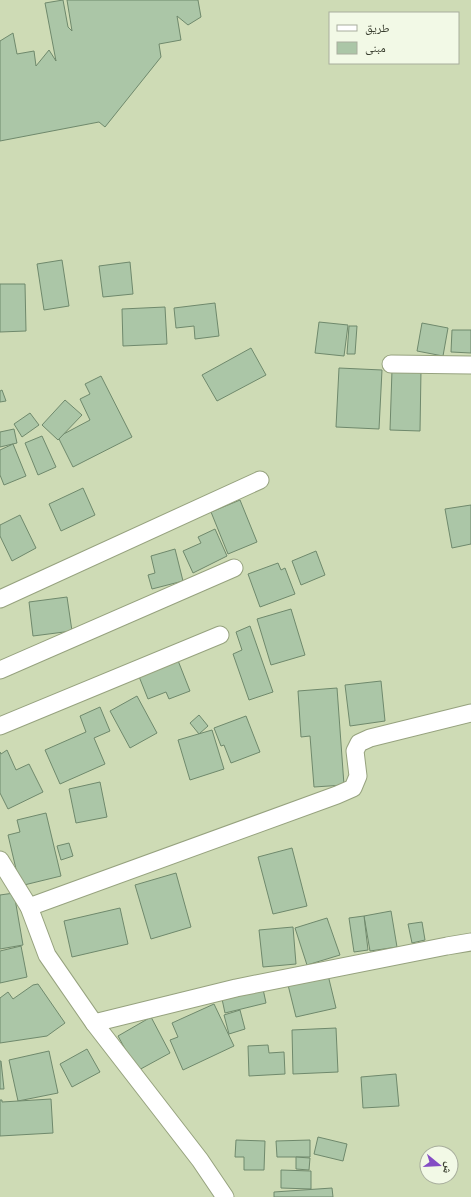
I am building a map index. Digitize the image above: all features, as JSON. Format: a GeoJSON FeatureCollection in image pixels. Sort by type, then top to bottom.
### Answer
{"type":"FeatureCollection","features":[{"type":"Feature","properties":{"kind":"street"},"geometry":{"type":"LineString","coordinates":[[391,364],[471,365]]}},
{"type":"Feature","properties":{"kind":"street"},"geometry":{"type":"LineString","coordinates":[[0,599],[260,480]]}},
{"type":"Feature","properties":{"kind":"street"},"geometry":{"type":"LineString","coordinates":[[0,670],[234,568]]}},
{"type":"Feature","properties":{"kind":"street"},"geometry":{"type":"LineString","coordinates":[[0,726],[220,635]]}},
{"type":"Feature","properties":{"kind":"street"},"geometry":{"type":"LineString","coordinates":[[29,907],[337,795],[352,788],[358,776],[355,751],[359,743],[370,738],[471,713]]}},
{"type":"Feature","properties":{"kind":"street"},"geometry":{"type":"LineString","coordinates":[[0,860],[29,907],[47,955],[94,1023],[200,1160],[225,1197]]}},
{"type":"Feature","properties":{"kind":"street"},"geometry":{"type":"LineString","coordinates":[[94,1023],[236,988],[471,942]]}},
{"type":"Feature","properties":{"kind":"building"},"geometry":{"type":"Polygon","coordinates":[[[63,0],[68,27],[72,31],[67,0],[198,0],[201,17],[188,25],[177,16],[181,40],[159,44],[161,57],[105,127],[99,122],[0,141],[0,41],[13,33],[17,54],[34,51],[36,66],[49,50],[56,61],[45,3],[63,0]]]}},
{"type":"Feature","properties":{"kind":"building"},"geometry":{"type":"Polygon","coordinates":[[[62,260],[69,306],[44,310],[37,264],[62,260]]]}},
{"type":"Feature","properties":{"kind":"building"},"geometry":{"type":"Polygon","coordinates":[[[130,262],[133,294],[103,297],[99,266],[130,262]]]}},
{"type":"Feature","properties":{"kind":"building"},"geometry":{"type":"Polygon","coordinates":[[[0,284],[25,284],[26,331],[0,332],[0,284]]]}},
{"type":"Feature","properties":{"kind":"building"},"geometry":{"type":"Polygon","coordinates":[[[215,303],[219,336],[195,339],[194,326],[176,328],[174,308],[215,303]]]}},
{"type":"Feature","properties":{"kind":"building"},"geometry":{"type":"Polygon","coordinates":[[[165,307],[167,344],[123,346],[122,309],[165,307]]]}},
{"type":"Feature","properties":{"kind":"building"},"geometry":{"type":"Polygon","coordinates":[[[319,322],[348,325],[344,356],[315,353],[319,322]]]}},
{"type":"Feature","properties":{"kind":"building"},"geometry":{"type":"Polygon","coordinates":[[[422,323],[448,328],[443,356],[417,351],[422,323]]]}},
{"type":"Feature","properties":{"kind":"building"},"geometry":{"type":"Polygon","coordinates":[[[349,326],[357,326],[355,354],[347,354],[349,326]]]}},
{"type":"Feature","properties":{"kind":"building"},"geometry":{"type":"Polygon","coordinates":[[[452,330],[471,330],[471,353],[451,352],[452,330]]]}},
{"type":"Feature","properties":{"kind":"building"},"geometry":{"type":"Polygon","coordinates":[[[251,348],[266,375],[217,401],[202,375],[251,348]]]}},
{"type":"Feature","properties":{"kind":"building"},"geometry":{"type":"Polygon","coordinates":[[[339,368],[382,370],[379,429],[336,427],[339,368]]]}},
{"type":"Feature","properties":{"kind":"building"},"geometry":{"type":"Polygon","coordinates":[[[392,370],[421,370],[420,431],[390,430],[392,370]]]}},
{"type":"Feature","properties":{"kind":"building"},"geometry":{"type":"Polygon","coordinates":[[[101,376],[132,437],[73,467],[58,437],[90,420],[80,399],[90,394],[85,384],[101,376]]]}},
{"type":"Feature","properties":{"kind":"building"},"geometry":{"type":"Polygon","coordinates":[[[2,390],[6,401],[0,402],[0,391],[2,390]]]}},
{"type":"Feature","properties":{"kind":"building"},"geometry":{"type":"Polygon","coordinates":[[[65,400],[82,415],[58,440],[42,425],[65,400]]]}},
{"type":"Feature","properties":{"kind":"building"},"geometry":{"type":"Polygon","coordinates":[[[30,413],[39,425],[22,437],[14,424],[30,413]]]}},
{"type":"Feature","properties":{"kind":"building"},"geometry":{"type":"Polygon","coordinates":[[[14,429],[17,443],[0,447],[0,432],[14,429]]]}},
{"type":"Feature","properties":{"kind":"building"},"geometry":{"type":"Polygon","coordinates":[[[42,436],[56,467],[38,475],[25,443],[42,436]]]}},
{"type":"Feature","properties":{"kind":"building"},"geometry":{"type":"Polygon","coordinates":[[[13,444],[26,476],[4,485],[0,475],[0,450],[13,444]]]}},
{"type":"Feature","properties":{"kind":"building"},"geometry":{"type":"Polygon","coordinates":[[[83,488],[95,515],[61,531],[49,504],[83,488]]]}},
{"type":"Feature","properties":{"kind":"building"},"geometry":{"type":"Polygon","coordinates":[[[240,500],[257,542],[228,554],[211,512],[240,500]]]}},
{"type":"Feature","properties":{"kind":"building"},"geometry":{"type":"Polygon","coordinates":[[[471,505],[471,544],[452,548],[445,509],[471,505]]]}},
{"type":"Feature","properties":{"kind":"building"},"geometry":{"type":"Polygon","coordinates":[[[20,515],[36,548],[12,561],[0,536],[0,525],[20,515]]]}},
{"type":"Feature","properties":{"kind":"building"},"geometry":{"type":"Polygon","coordinates":[[[215,529],[227,556],[193,573],[183,551],[201,543],[198,537],[215,529]]]}},
{"type":"Feature","properties":{"kind":"building"},"geometry":{"type":"Polygon","coordinates":[[[175,549],[183,581],[152,589],[148,575],[155,573],[151,556],[175,549]]]}},
{"type":"Feature","properties":{"kind":"building"},"geometry":{"type":"Polygon","coordinates":[[[316,551],[325,575],[301,585],[292,561],[316,551]]]}},
{"type":"Feature","properties":{"kind":"building"},"geometry":{"type":"Polygon","coordinates":[[[278,563],[281,570],[285,568],[295,594],[260,607],[248,574],[278,563]]]}},
{"type":"Feature","properties":{"kind":"building"},"geometry":{"type":"Polygon","coordinates":[[[67,597],[72,631],[33,636],[29,602],[67,597]]]}},
{"type":"Feature","properties":{"kind":"building"},"geometry":{"type":"Polygon","coordinates":[[[291,609],[305,655],[271,665],[257,619],[291,609]]]}},
{"type":"Feature","properties":{"kind":"building"},"geometry":{"type":"Polygon","coordinates":[[[250,626],[273,692],[249,700],[233,654],[242,650],[236,632],[250,626]]]}},
{"type":"Feature","properties":{"kind":"building"},"geometry":{"type":"Polygon","coordinates":[[[177,658],[190,691],[169,699],[166,692],[148,699],[138,674],[177,658]]]}},
{"type":"Feature","properties":{"kind":"building"},"geometry":{"type":"Polygon","coordinates":[[[381,681],[385,721],[350,726],[345,685],[381,681]]]}},
{"type":"Feature","properties":{"kind":"building"},"geometry":{"type":"Polygon","coordinates":[[[337,688],[344,785],[314,787],[310,736],[301,737],[298,691],[337,688]]]}},
{"type":"Feature","properties":{"kind":"building"},"geometry":{"type":"Polygon","coordinates":[[[137,696],[157,733],[130,748],[110,711],[137,696]]]}},
{"type":"Feature","properties":{"kind":"building"},"geometry":{"type":"Polygon","coordinates":[[[100,707],[110,731],[94,738],[105,764],[60,784],[45,750],[86,732],[80,716],[100,707]]]}},
{"type":"Feature","properties":{"kind":"building"},"geometry":{"type":"Polygon","coordinates":[[[199,715],[208,726],[199,734],[190,723],[199,715]]]}},
{"type":"Feature","properties":{"kind":"building"},"geometry":{"type":"Polygon","coordinates":[[[246,716],[260,752],[231,763],[224,745],[221,746],[214,728],[246,716]]]}},
{"type":"Feature","properties":{"kind":"building"},"geometry":{"type":"Polygon","coordinates":[[[212,730],[224,769],[190,780],[178,740],[212,730]]]}},
{"type":"Feature","properties":{"kind":"building"},"geometry":{"type":"Polygon","coordinates":[[[7,750],[16,770],[29,764],[43,792],[8,809],[0,793],[0,752],[1,754],[7,750]]]}},
{"type":"Feature","properties":{"kind":"building"},"geometry":{"type":"Polygon","coordinates":[[[100,782],[107,817],[76,823],[69,789],[100,782]]]}},
{"type":"Feature","properties":{"kind":"building"},"geometry":{"type":"Polygon","coordinates":[[[46,813],[61,876],[20,886],[8,835],[20,832],[17,820],[46,813]]]}},
{"type":"Feature","properties":{"kind":"building"},"geometry":{"type":"Polygon","coordinates":[[[69,843],[73,856],[61,860],[57,846],[69,843]]]}},
{"type":"Feature","properties":{"kind":"building"},"geometry":{"type":"Polygon","coordinates":[[[292,848],[307,906],[273,914],[258,857],[292,848]]]}},
{"type":"Feature","properties":{"kind":"building"},"geometry":{"type":"Polygon","coordinates":[[[176,873],[191,927],[151,939],[135,885],[176,873]]]}},
{"type":"Feature","properties":{"kind":"building"},"geometry":{"type":"Polygon","coordinates":[[[14,893],[23,945],[0,949],[0,895],[14,893]]]}},
{"type":"Feature","properties":{"kind":"building"},"geometry":{"type":"Polygon","coordinates":[[[120,908],[128,944],[72,957],[64,921],[120,908]]]}},
{"type":"Feature","properties":{"kind":"building"},"geometry":{"type":"Polygon","coordinates":[[[391,911],[397,947],[370,951],[364,916],[391,911]]]}},
{"type":"Feature","properties":{"kind":"building"},"geometry":{"type":"Polygon","coordinates":[[[364,916],[368,950],[354,952],[349,918],[364,916]]]}},
{"type":"Feature","properties":{"kind":"building"},"geometry":{"type":"Polygon","coordinates":[[[327,918],[340,955],[307,965],[295,928],[327,918]]]}},
{"type":"Feature","properties":{"kind":"building"},"geometry":{"type":"Polygon","coordinates":[[[422,922],[425,940],[412,943],[408,924],[422,922]]]}},
{"type":"Feature","properties":{"kind":"building"},"geometry":{"type":"Polygon","coordinates":[[[293,927],[296,964],[263,967],[259,930],[293,927]]]}},
{"type":"Feature","properties":{"kind":"building"},"geometry":{"type":"Polygon","coordinates":[[[21,946],[27,977],[0,983],[0,951],[21,946]]]}},
{"type":"Feature","properties":{"kind":"building"},"geometry":{"type":"Polygon","coordinates":[[[328,975],[336,1008],[296,1017],[288,985],[328,975]]]}},
{"type":"Feature","properties":{"kind":"building"},"geometry":{"type":"Polygon","coordinates":[[[38,984],[65,1023],[47,1036],[0,1043],[0,998],[8,992],[13,999],[33,985],[38,984]]]}},
{"type":"Feature","properties":{"kind":"building"},"geometry":{"type":"Polygon","coordinates":[[[263,989],[266,1003],[225,1013],[222,999],[263,989]]]}},
{"type":"Feature","properties":{"kind":"building"},"geometry":{"type":"Polygon","coordinates":[[[214,1004],[234,1046],[183,1070],[170,1040],[178,1037],[172,1023],[214,1004]]]}},
{"type":"Feature","properties":{"kind":"building"},"geometry":{"type":"Polygon","coordinates":[[[240,1010],[245,1029],[229,1034],[224,1015],[240,1010]]]}},
{"type":"Feature","properties":{"kind":"building"},"geometry":{"type":"Polygon","coordinates":[[[151,1017],[170,1053],[137,1071],[118,1036],[151,1017]]]}},
{"type":"Feature","properties":{"kind":"building"},"geometry":{"type":"Polygon","coordinates":[[[336,1028],[338,1072],[293,1074],[292,1030],[336,1028]]]}},
{"type":"Feature","properties":{"kind":"building"},"geometry":{"type":"Polygon","coordinates":[[[268,1045],[269,1053],[284,1052],[285,1074],[249,1076],[248,1046],[268,1045]]]}},
{"type":"Feature","properties":{"kind":"building"},"geometry":{"type":"Polygon","coordinates":[[[87,1049],[100,1072],[72,1087],[60,1064],[87,1049]]]}},
{"type":"Feature","properties":{"kind":"building"},"geometry":{"type":"Polygon","coordinates":[[[49,1051],[58,1093],[18,1101],[9,1060],[49,1051]]]}},
{"type":"Feature","properties":{"kind":"building"},"geometry":{"type":"Polygon","coordinates":[[[1,1061],[4,1089],[0,1089],[1,1061]]]}},
{"type":"Feature","properties":{"kind":"building"},"geometry":{"type":"Polygon","coordinates":[[[396,1074],[399,1106],[363,1108],[361,1077],[396,1074]]]}},
{"type":"Feature","properties":{"kind":"building"},"geometry":{"type":"Polygon","coordinates":[[[51,1099],[53,1133],[0,1136],[0,1100],[2,1100],[2,1102],[51,1099]]]}},
{"type":"Feature","properties":{"kind":"building"},"geometry":{"type":"Polygon","coordinates":[[[318,1137],[347,1144],[343,1161],[314,1154],[318,1137]]]}},
{"type":"Feature","properties":{"kind":"building"},"geometry":{"type":"Polygon","coordinates":[[[236,1140],[265,1141],[264,1170],[244,1170],[244,1157],[235,1157],[236,1140]]]}},
{"type":"Feature","properties":{"kind":"building"},"geometry":{"type":"Polygon","coordinates":[[[310,1140],[310,1157],[277,1157],[276,1141],[310,1140]]]}},
{"type":"Feature","properties":{"kind":"building"},"geometry":{"type":"Polygon","coordinates":[[[296,1157],[310,1158],[309,1170],[296,1169],[296,1157]]]}},
{"type":"Feature","properties":{"kind":"building"},"geometry":{"type":"Polygon","coordinates":[[[281,1170],[311,1171],[311,1189],[281,1188],[281,1170]]]}},
{"type":"Feature","properties":{"kind":"building"},"geometry":{"type":"Polygon","coordinates":[[[332,1188],[333,1197],[274,1197],[274,1192],[332,1188]]]}}]}
